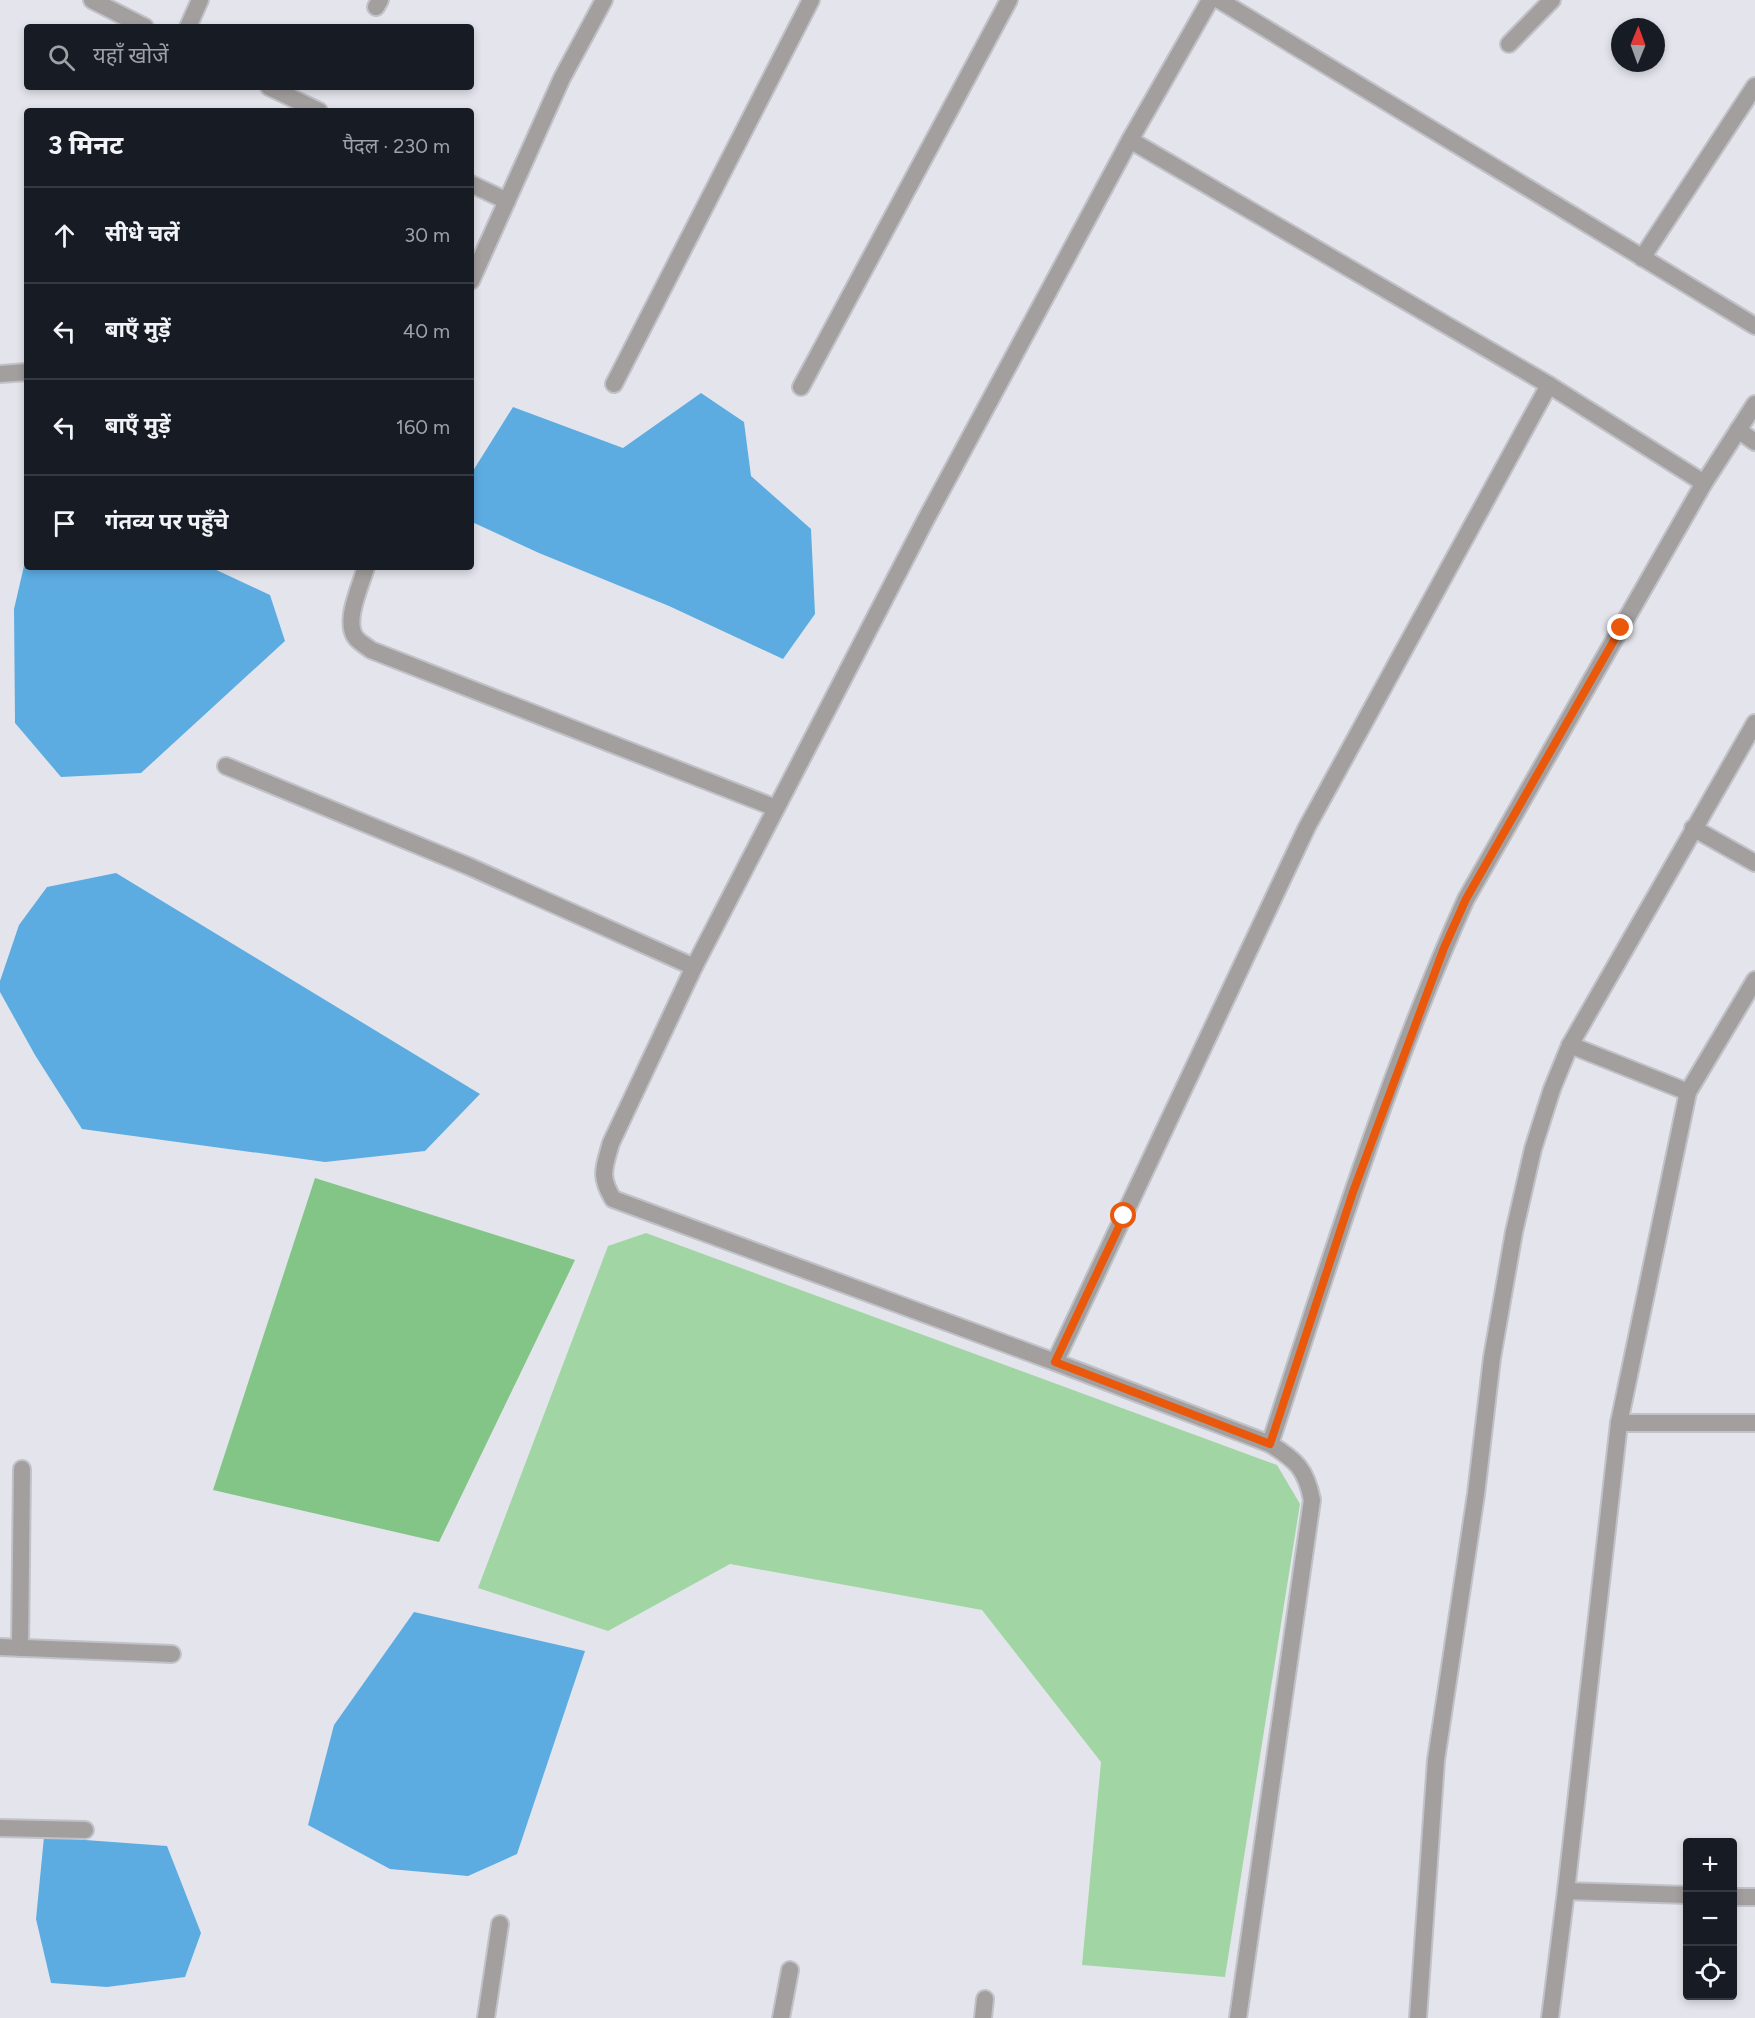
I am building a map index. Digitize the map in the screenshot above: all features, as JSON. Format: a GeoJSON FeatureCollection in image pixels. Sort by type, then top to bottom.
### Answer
{"type":"FeatureCollection","features":[{"type":"Feature","properties":{"kind":"street"},"geometry":{"type":"LineString","coordinates":[[92,0],[139,24]]}},
{"type":"Feature","properties":{"kind":"street"},"geometry":{"type":"LineString","coordinates":[[189,24],[200,0]]}},
{"type":"Feature","properties":{"kind":"street"},"geometry":{"type":"LineString","coordinates":[[474,274],[562,78],[604,0]]}},
{"type":"Feature","properties":{"kind":"street"},"geometry":{"type":"LineString","coordinates":[[614,384],[811,0]]}},
{"type":"Feature","properties":{"kind":"street"},"geometry":{"type":"LineString","coordinates":[[801,387],[1009,0]]}},
{"type":"Feature","properties":{"kind":"street"},"geometry":{"type":"LineString","coordinates":[[1210,0],[1130,140],[924,521],[694,968],[611,1143],[604,1169],[604,1184],[613,1199],[1270,1444],[1290,1456],[1301,1467],[1309,1483],[1312,1500],[1238,2018]]}},
{"type":"Feature","properties":{"kind":"street"},"geometry":{"type":"LineString","coordinates":[[1219,0],[1755,326]]}},
{"type":"Feature","properties":{"kind":"street"},"geometry":{"type":"LineString","coordinates":[[1509,44],[1552,0]]}},
{"type":"Feature","properties":{"kind":"street"},"geometry":{"type":"LineString","coordinates":[[1642,258],[1755,86]]}},
{"type":"Feature","properties":{"kind":"street"},"geometry":{"type":"LineString","coordinates":[[275,90],[313,108]]}},
{"type":"Feature","properties":{"kind":"street"},"geometry":{"type":"LineString","coordinates":[[1130,140],[1549,385],[1704,483]]}},
{"type":"Feature","properties":{"kind":"street"},"geometry":{"type":"LineString","coordinates":[[474,185],[507,201]]}},
{"type":"Feature","properties":{"kind":"street"},"geometry":{"type":"LineString","coordinates":[[0,374],[24,372]]}},
{"type":"Feature","properties":{"kind":"street"},"geometry":{"type":"LineString","coordinates":[[1055,1362],[1307,827],[1549,385]]}},
{"type":"Feature","properties":{"kind":"street"},"geometry":{"type":"LineString","coordinates":[[1270,1444],[1353,1192],[1444,948],[1466,899],[1704,483],[1755,404]]}},
{"type":"Feature","properties":{"kind":"street"},"geometry":{"type":"LineString","coordinates":[[1738,430],[1755,442]]}},
{"type":"Feature","properties":{"kind":"street"},"geometry":{"type":"LineString","coordinates":[[365,570],[352,610],[350,625],[355,638],[371,650],[776,808]]}},
{"type":"Feature","properties":{"kind":"street"},"geometry":{"type":"LineString","coordinates":[[1418,2018],[1436,1760],[1476,1494],[1492,1358],[1514,1232],[1533,1149],[1552,1089],[1570,1045],[1755,723]]}},
{"type":"Feature","properties":{"kind":"street"},"geometry":{"type":"LineString","coordinates":[[226,766],[468,866],[694,968]]}},
{"type":"Feature","properties":{"kind":"street"},"geometry":{"type":"LineString","coordinates":[[1693,828],[1755,863]]}},
{"type":"Feature","properties":{"kind":"street"},"geometry":{"type":"LineString","coordinates":[[1550,2018],[1619,1423],[1688,1092],[1755,980]]}},
{"type":"Feature","properties":{"kind":"street"},"geometry":{"type":"LineString","coordinates":[[1570,1045],[1688,1092]]}},
{"type":"Feature","properties":{"kind":"street"},"geometry":{"type":"LineString","coordinates":[[1619,1423],[1755,1424]]}},
{"type":"Feature","properties":{"kind":"street"},"geometry":{"type":"LineString","coordinates":[[20,1648],[22,1469]]}},
{"type":"Feature","properties":{"kind":"street"},"geometry":{"type":"LineString","coordinates":[[0,1647],[172,1654]]}},
{"type":"Feature","properties":{"kind":"street"},"geometry":{"type":"LineString","coordinates":[[0,1828],[85,1830]]}},
{"type":"Feature","properties":{"kind":"street"},"geometry":{"type":"LineString","coordinates":[[1566,1891],[1683,1895]]}},
{"type":"Feature","properties":{"kind":"street"},"geometry":{"type":"LineString","coordinates":[[1737,1896],[1755,1897]]}},
{"type":"Feature","properties":{"kind":"street"},"geometry":{"type":"LineString","coordinates":[[486,2018],[500,1924]]}},
{"type":"Feature","properties":{"kind":"street"},"geometry":{"type":"LineString","coordinates":[[781,2018],[790,1970]]}},
{"type":"Feature","properties":{"kind":"street"},"geometry":{"type":"LineString","coordinates":[[983,2018],[985,1999]]}},
{"type":"Feature","properties":{"kind":"green space"},"geometry":{"type":"Polygon","coordinates":[[[315,1178],[575,1260],[439,1542],[213,1490],[315,1178]]]}},
{"type":"Feature","properties":{"kind":"green space"},"geometry":{"type":"Polygon","coordinates":[[[646,1233],[1277,1465],[1300,1504],[1225,1977],[1082,1965],[1101,1762],[982,1610],[730,1564],[608,1631],[478,1588],[608,1246],[646,1233]]]}},
{"type":"Feature","properties":{"kind":"water"},"geometry":{"type":"Polygon","coordinates":[[[701,393],[744,422],[751,476],[811,529],[815,614],[783,659],[669,606],[539,553],[474,523],[474,469],[513,407],[623,448],[701,393]]]}},
{"type":"Feature","properties":{"kind":"water"},"geometry":{"type":"Polygon","coordinates":[[[24,566],[24,570],[216,570],[270,595],[285,641],[141,773],[61,777],[15,723],[14,609],[24,566]]]}},
{"type":"Feature","properties":{"kind":"water"},"geometry":{"type":"Polygon","coordinates":[[[116,873],[480,1094],[425,1151],[325,1162],[82,1129],[35,1055],[0,992],[0,981],[19,925],[47,887],[116,873]]]}},
{"type":"Feature","properties":{"kind":"water"},"geometry":{"type":"Polygon","coordinates":[[[414,1612],[585,1651],[517,1854],[468,1876],[390,1869],[308,1825],[334,1725],[414,1612]]]}},
{"type":"Feature","properties":{"kind":"water"},"geometry":{"type":"Polygon","coordinates":[[[44,1837],[167,1846],[201,1933],[185,1977],[107,1987],[51,1983],[36,1919],[44,1837]]]}},
{"type":"Feature","properties":{"kind":"route"},"geometry":{"type":"LineString","coordinates":[[1124,1216],[1055,1362],[1270,1444],[1353,1192],[1444,948],[1466,899],[1621,628]]}}]}
